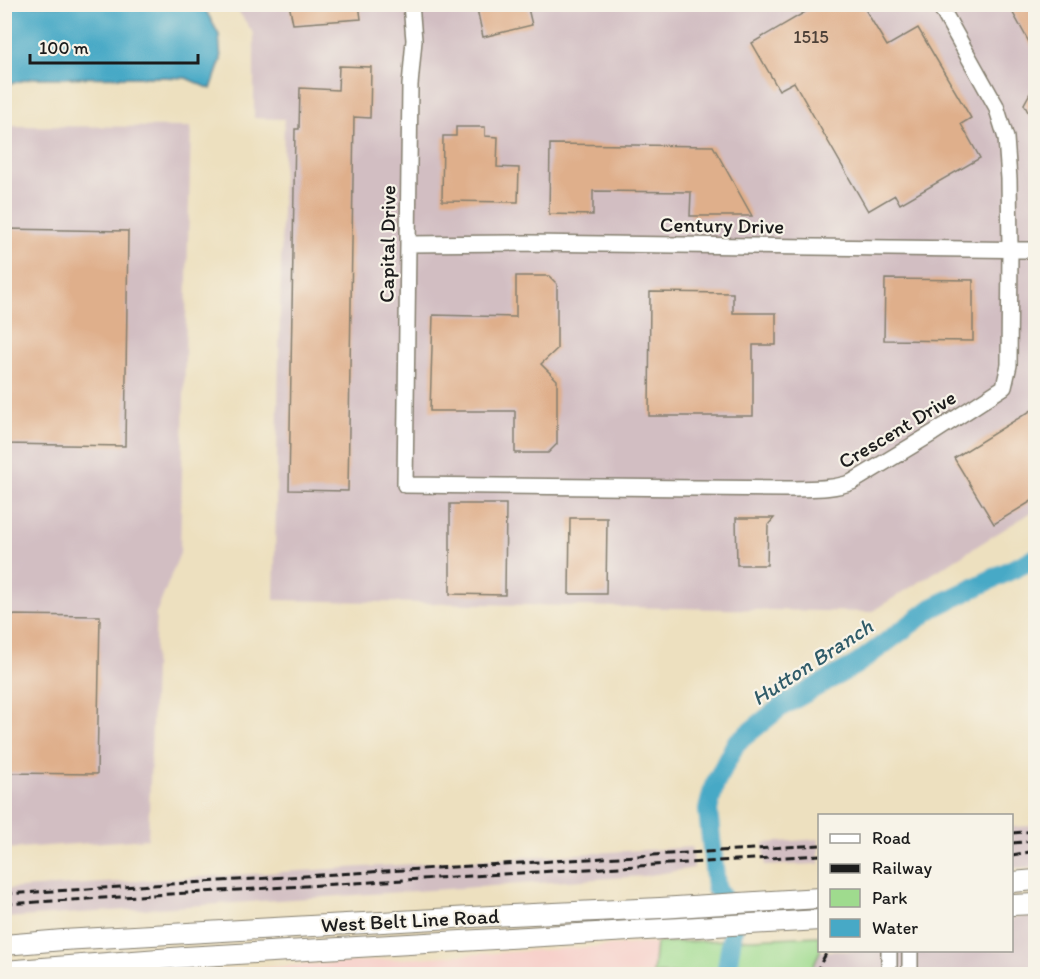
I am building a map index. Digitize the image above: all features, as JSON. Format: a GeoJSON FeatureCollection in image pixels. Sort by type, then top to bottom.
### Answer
{"type":"FeatureCollection","features":[{"type":"Feature","properties":{"kind":"main road"},"geometry":{"type":"LineString","coordinates":[[1013,882],[1035,880]]}},
{"type":"Feature","properties":{"kind":"main road","name":"West Belt Line Road"},"geometry":{"type":"LineString","coordinates":[[4,945],[818,898]]}},
{"type":"Feature","properties":{"kind":"main road"},"geometry":{"type":"LineString","coordinates":[[1013,905],[1035,904]]}},
{"type":"Feature","properties":{"kind":"main road"},"geometry":{"type":"LineString","coordinates":[[471,917],[472,940]]}},
{"type":"Feature","properties":{"kind":"main road","name":"West Belt Line Road"},"geometry":{"type":"LineString","coordinates":[[4,971],[185,957],[818,920]]}},
{"type":"Feature","properties":{"kind":"main road"},"geometry":{"type":"LineString","coordinates":[[184,934],[185,957]]}},
{"type":"Feature","properties":{"kind":"street","name":"Capital Drive"},"geometry":{"type":"LineString","coordinates":[[405,485],[410,85],[414,40],[411,4]]}},
{"type":"Feature","properties":{"kind":"street","name":"Crescent Drive"},"geometry":{"type":"LineString","coordinates":[[405,485],[788,489],[842,486],[925,438],[1004,387],[1009,365],[1010,249],[1006,138],[996,106],[939,4]]}},
{"type":"Feature","properties":{"kind":"street","name":"Century Drive"},"geometry":{"type":"LineString","coordinates":[[408,244],[528,243],[1035,250]]}},
{"type":"Feature","properties":{"kind":"street"},"geometry":{"type":"LineString","coordinates":[[889,952],[889,975]]}},
{"type":"Feature","properties":{"kind":"street"},"geometry":{"type":"LineString","coordinates":[[910,952],[910,975]]}},
{"type":"Feature","properties":{"kind":"shaded area"},"geometry":{"type":"Polygon","coordinates":[[[234,5],[1035,5],[1035,510],[871,612],[274,600],[284,119],[254,118],[254,34],[234,5]]]}},
{"type":"Feature","properties":{"kind":"shaded area"},"geometry":{"type":"Polygon","coordinates":[[[5,126],[191,127],[180,553],[156,614],[148,839],[5,849],[5,126]]]}},
{"type":"Feature","properties":{"kind":"shaded area"},"geometry":{"type":"Polygon","coordinates":[[[1035,826],[1035,867],[1013,868],[1013,827],[1035,826]]]}},
{"type":"Feature","properties":{"kind":"shaded area"},"geometry":{"type":"Polygon","coordinates":[[[818,839],[818,864],[765,866],[763,843],[818,839]]]}},
{"type":"Feature","properties":{"kind":"shaded area"},"geometry":{"type":"Polygon","coordinates":[[[692,847],[694,868],[644,876],[5,918],[5,889],[692,847]]]}},
{"type":"Feature","properties":{"kind":"shaded area"},"geometry":{"type":"Polygon","coordinates":[[[1035,916],[1035,974],[809,974],[820,952],[1013,952],[1013,917],[1035,916]]]}},
{"type":"Feature","properties":{"kind":"shaded area"},"geometry":{"type":"Polygon","coordinates":[[[656,943],[653,974],[204,974],[204,971],[656,943]]]}},
{"type":"Feature","properties":{"kind":"green space"},"geometry":{"type":"Polygon","coordinates":[[[818,936],[820,952],[809,974],[653,974],[656,943],[818,936]]]}},
{"type":"Feature","properties":{"kind":"water"},"geometry":{"type":"Polygon","coordinates":[[[4,5],[203,5],[219,35],[221,60],[211,89],[186,78],[159,77],[33,78],[5,85],[4,5]]]}},
{"type":"Feature","properties":{"kind":"building"},"geometry":{"type":"Polygon","coordinates":[[[289,4],[359,4],[361,19],[293,24],[289,4]]]}},
{"type":"Feature","properties":{"kind":"building"},"geometry":{"type":"Polygon","coordinates":[[[476,4],[527,4],[532,25],[483,37],[476,4]]]}},
{"type":"Feature","properties":{"kind":"building"},"geometry":{"type":"Polygon","coordinates":[[[819,4],[862,4],[887,46],[918,28],[971,118],[961,124],[980,158],[900,204],[895,195],[868,211],[794,82],[779,90],[752,43],[819,4]]]}},
{"type":"Feature","properties":{"kind":"building"},"geometry":{"type":"Polygon","coordinates":[[[1008,4],[1035,4],[1035,53],[1008,4]]]}},
{"type":"Feature","properties":{"kind":"building"},"geometry":{"type":"Polygon","coordinates":[[[339,66],[371,67],[370,118],[354,117],[348,491],[289,490],[295,129],[299,129],[300,88],[338,90],[339,66]]]}},
{"type":"Feature","properties":{"kind":"building"},"geometry":{"type":"Polygon","coordinates":[[[1035,84],[1035,126],[1024,104],[1035,84]]]}},
{"type":"Feature","properties":{"kind":"building"},"geometry":{"type":"Polygon","coordinates":[[[456,127],[485,127],[485,136],[498,137],[497,167],[519,168],[518,202],[442,201],[443,136],[456,136],[456,127]]]}},
{"type":"Feature","properties":{"kind":"building"},"geometry":{"type":"Polygon","coordinates":[[[550,144],[713,146],[752,216],[690,216],[691,192],[593,191],[593,215],[549,214],[550,144]]]}},
{"type":"Feature","properties":{"kind":"building"},"geometry":{"type":"Polygon","coordinates":[[[4,229],[128,231],[125,446],[4,444],[4,229]]]}},
{"type":"Feature","properties":{"kind":"building"},"geometry":{"type":"Polygon","coordinates":[[[516,276],[549,276],[557,284],[557,349],[541,364],[557,380],[557,444],[548,453],[515,453],[515,411],[430,411],[433,315],[516,317],[516,276]]]}},
{"type":"Feature","properties":{"kind":"building"},"geometry":{"type":"Polygon","coordinates":[[[885,279],[973,280],[973,341],[884,340],[885,279]]]}},
{"type":"Feature","properties":{"kind":"building"},"geometry":{"type":"Polygon","coordinates":[[[650,292],[733,293],[733,313],[776,313],[776,345],[753,345],[753,416],[649,416],[650,292]]]}},
{"type":"Feature","properties":{"kind":"building"},"geometry":{"type":"Polygon","coordinates":[[[1035,408],[1035,499],[994,524],[954,458],[1035,408]]]}},
{"type":"Feature","properties":{"kind":"building"},"geometry":{"type":"Polygon","coordinates":[[[450,504],[506,504],[505,595],[450,594],[450,504]]]}},
{"type":"Feature","properties":{"kind":"building"},"geometry":{"type":"Polygon","coordinates":[[[570,518],[607,518],[606,594],[569,594],[570,518]]]}},
{"type":"Feature","properties":{"kind":"building"},"geometry":{"type":"Polygon","coordinates":[[[736,518],[774,518],[768,525],[767,565],[737,565],[736,518]]]}},
{"type":"Feature","properties":{"kind":"building"},"geometry":{"type":"Polygon","coordinates":[[[4,615],[100,616],[97,774],[4,773],[4,615]]]}},
{"type":"Feature","properties":{"kind":"waterway","name":"Hutton Branch"},"geometry":{"type":"LineString","coordinates":[[726,974],[735,918],[716,887],[708,810],[714,786],[736,743],[782,706],[857,664],[932,608],[1036,558]]}},
{"type":"Feature","properties":{"kind":"railway"},"geometry":{"type":"LineString","coordinates":[[1013,833],[1036,831]]}},
{"type":"Feature","properties":{"kind":"railway"},"geometry":{"type":"LineString","coordinates":[[1013,843],[1036,841]]}},
{"type":"Feature","properties":{"kind":"railway"},"geometry":{"type":"LineString","coordinates":[[4,894],[818,845]]}},
{"type":"Feature","properties":{"kind":"railway"},"geometry":{"type":"LineString","coordinates":[[1013,855],[1036,851]]}},
{"type":"Feature","properties":{"kind":"railway"},"geometry":{"type":"LineString","coordinates":[[4,904],[818,855]]}},
{"type":"Feature","properties":{"kind":"railway"},"geometry":{"type":"LineString","coordinates":[[815,974],[827,952]]}}]}
